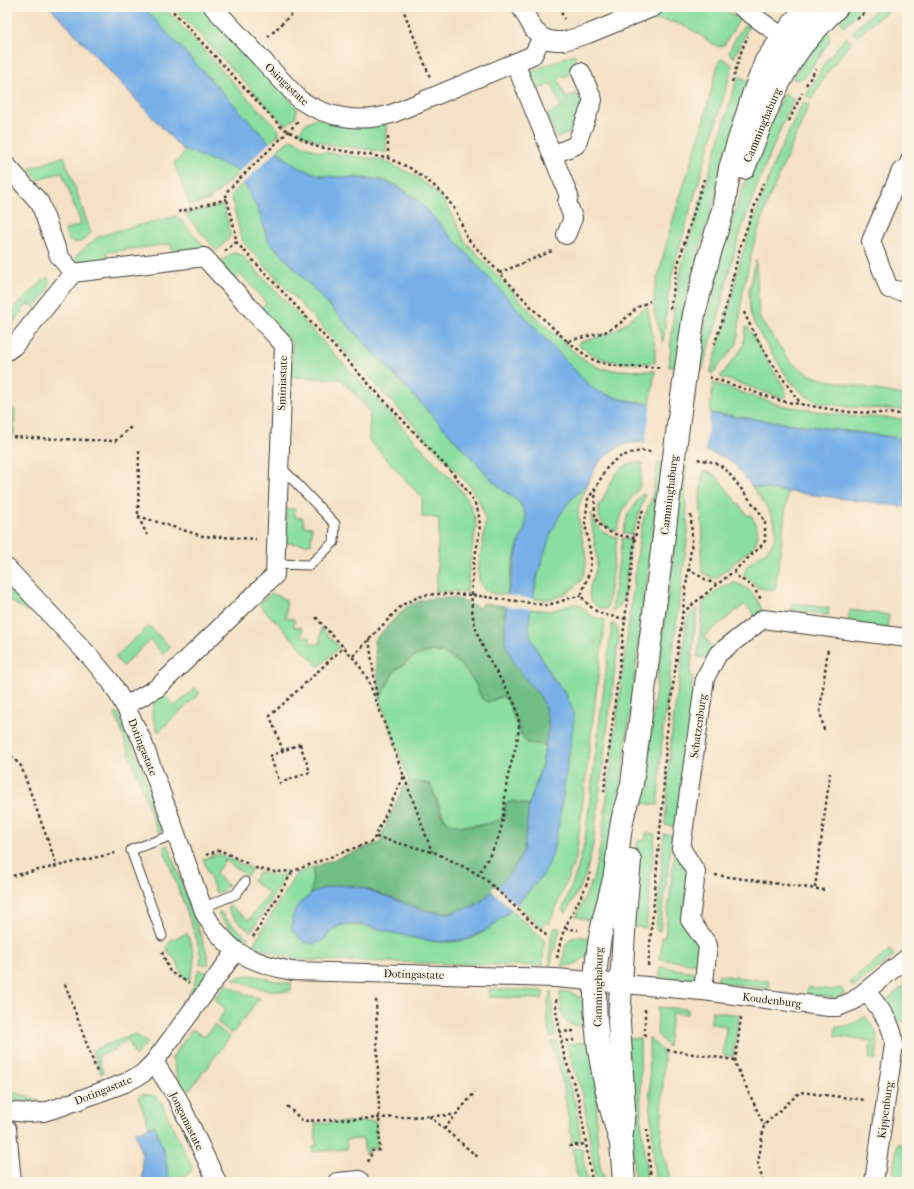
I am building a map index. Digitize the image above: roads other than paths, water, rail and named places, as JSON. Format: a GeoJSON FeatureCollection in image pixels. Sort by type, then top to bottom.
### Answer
{"type":"FeatureCollection","features":[{"type":"Feature","properties":{"kind":"street","name":"Osingastate"},"geometry":{"type":"LineString","coordinates":[[213,7],[300,100],[329,114],[344,118],[364,119],[386,116],[533,55],[542,37]]}},
{"type":"Feature","properties":{"kind":"street"},"geometry":{"type":"LineString","coordinates":[[521,7],[534,30],[542,37],[557,41],[572,39],[588,34],[654,7]]}},
{"type":"Feature","properties":{"kind":"street"},"geometry":{"type":"LineString","coordinates":[[742,7],[792,43]]}},
{"type":"Feature","properties":{"kind":"street","name":"Camminghaburg"},"geometry":{"type":"LineString","coordinates":[[624,1182],[620,1144],[610,1110],[597,1038],[596,982],[599,944],[614,878],[622,822],[632,784],[681,403],[694,314],[723,210],[742,173],[770,102],[781,80],[799,16],[808,7]]}},
{"type":"Feature","properties":{"kind":"street","name":"Camminghaburg"},"geometry":{"type":"LineString","coordinates":[[792,43],[823,21],[837,7]]}},
{"type":"Feature","properties":{"kind":"street"},"geometry":{"type":"LineString","coordinates":[[515,63],[569,196],[567,202],[573,218],[566,235]]}},
{"type":"Feature","properties":{"kind":"street"},"geometry":{"type":"LineString","coordinates":[[552,155],[576,145],[593,100],[581,72]]}},
{"type":"Feature","properties":{"kind":"street"},"geometry":{"type":"LineString","coordinates":[[7,166],[40,203],[59,256],[73,273],[14,346],[7,351]]}},
{"type":"Feature","properties":{"kind":"street"},"geometry":{"type":"LineString","coordinates":[[905,167],[871,241],[889,289],[907,292]]}},
{"type":"Feature","properties":{"kind":"street","name":"Sminiastate"},"geometry":{"type":"LineString","coordinates":[[73,273],[204,257],[284,345],[276,575],[157,688],[125,706]]}},
{"type":"Feature","properties":{"kind":"street","name":"Dotingastate"},"geometry":{"type":"LineString","coordinates":[[7,568],[92,659],[111,682],[142,740],[202,908],[214,930],[236,951],[258,962],[275,968],[292,971],[556,978],[621,985]]}},
{"type":"Feature","properties":{"kind":"street","name":"Schatzenburg"},"geometry":{"type":"LineString","coordinates":[[703,991],[708,945],[690,920],[696,872],[681,848],[705,678],[718,654],[763,619],[907,638]]}},
{"type":"Feature","properties":{"kind":"street","name":"Camminghaburg"},"geometry":{"type":"LineString","coordinates":[[620,1144],[624,1109],[618,1020],[624,914],[633,823],[632,784]]}},
{"type":"Feature","properties":{"kind":"street","name":"Dotingastate"},"geometry":{"type":"LineString","coordinates":[[7,1111],[27,1113],[44,1112],[125,1083],[142,1074],[154,1062],[236,951]]}},
{"type":"Feature","properties":{"kind":"street","name":"Koudenburg"},"geometry":{"type":"LineString","coordinates":[[621,985],[703,991],[838,1007],[847,1005],[907,958]]}},
{"type":"Feature","properties":{"kind":"street","name":"Kippenburg"},"geometry":{"type":"LineString","coordinates":[[866,991],[900,1036],[894,1044],[874,1182]]}},
{"type":"Feature","properties":{"kind":"street","name":"Jongamastate"},"geometry":{"type":"LineString","coordinates":[[154,1062],[178,1099],[217,1182]]}},
{"type":"Feature","properties":{"kind":"street"},"geometry":{"type":"LineString","coordinates":[[7,1128],[12,1182]]}},
{"type":"Feature","properties":{"kind":"street"},"geometry":{"type":"LineString","coordinates":[[336,1182],[359,1180],[360,1182]]}},
{"type":"Feature","properties":{"kind":"lane"},"geometry":{"type":"LineString","coordinates":[[276,564],[310,565],[334,542],[335,524],[280,465]]}},
{"type":"Feature","properties":{"kind":"lane"},"geometry":{"type":"LineString","coordinates":[[162,936],[131,850],[176,834]]}},
{"type":"Feature","properties":{"kind":"lane"},"geometry":{"type":"LineString","coordinates":[[202,908],[236,894],[245,882]]}},
{"type":"Feature","properties":{"kind":"water"},"geometry":{"type":"Polygon","coordinates":[[[50,7],[143,7],[281,155],[297,167],[322,176],[381,180],[399,187],[421,204],[551,345],[596,391],[624,400],[693,411],[907,439],[907,507],[752,487],[736,466],[726,458],[706,451],[636,442],[614,449],[600,461],[588,483],[568,503],[550,536],[537,577],[530,614],[530,635],[553,679],[565,692],[572,708],[574,719],[559,822],[552,856],[544,874],[511,910],[488,929],[466,940],[440,942],[418,939],[362,925],[340,925],[333,929],[323,940],[313,944],[304,942],[292,931],[292,918],[297,906],[311,894],[321,889],[337,885],[360,887],[423,910],[440,913],[452,913],[476,905],[487,897],[517,864],[524,849],[529,805],[542,765],[549,725],[541,697],[513,662],[505,642],[505,615],[508,592],[519,542],[525,529],[526,516],[520,503],[497,485],[268,240],[259,212],[237,170],[182,149],[50,7]]]}},
{"type":"Feature","properties":{"kind":"water"},"geometry":{"type":"Polygon","coordinates":[[[155,1125],[165,1156],[169,1182],[143,1182],[142,1156],[135,1132],[155,1125]]]}}]}
